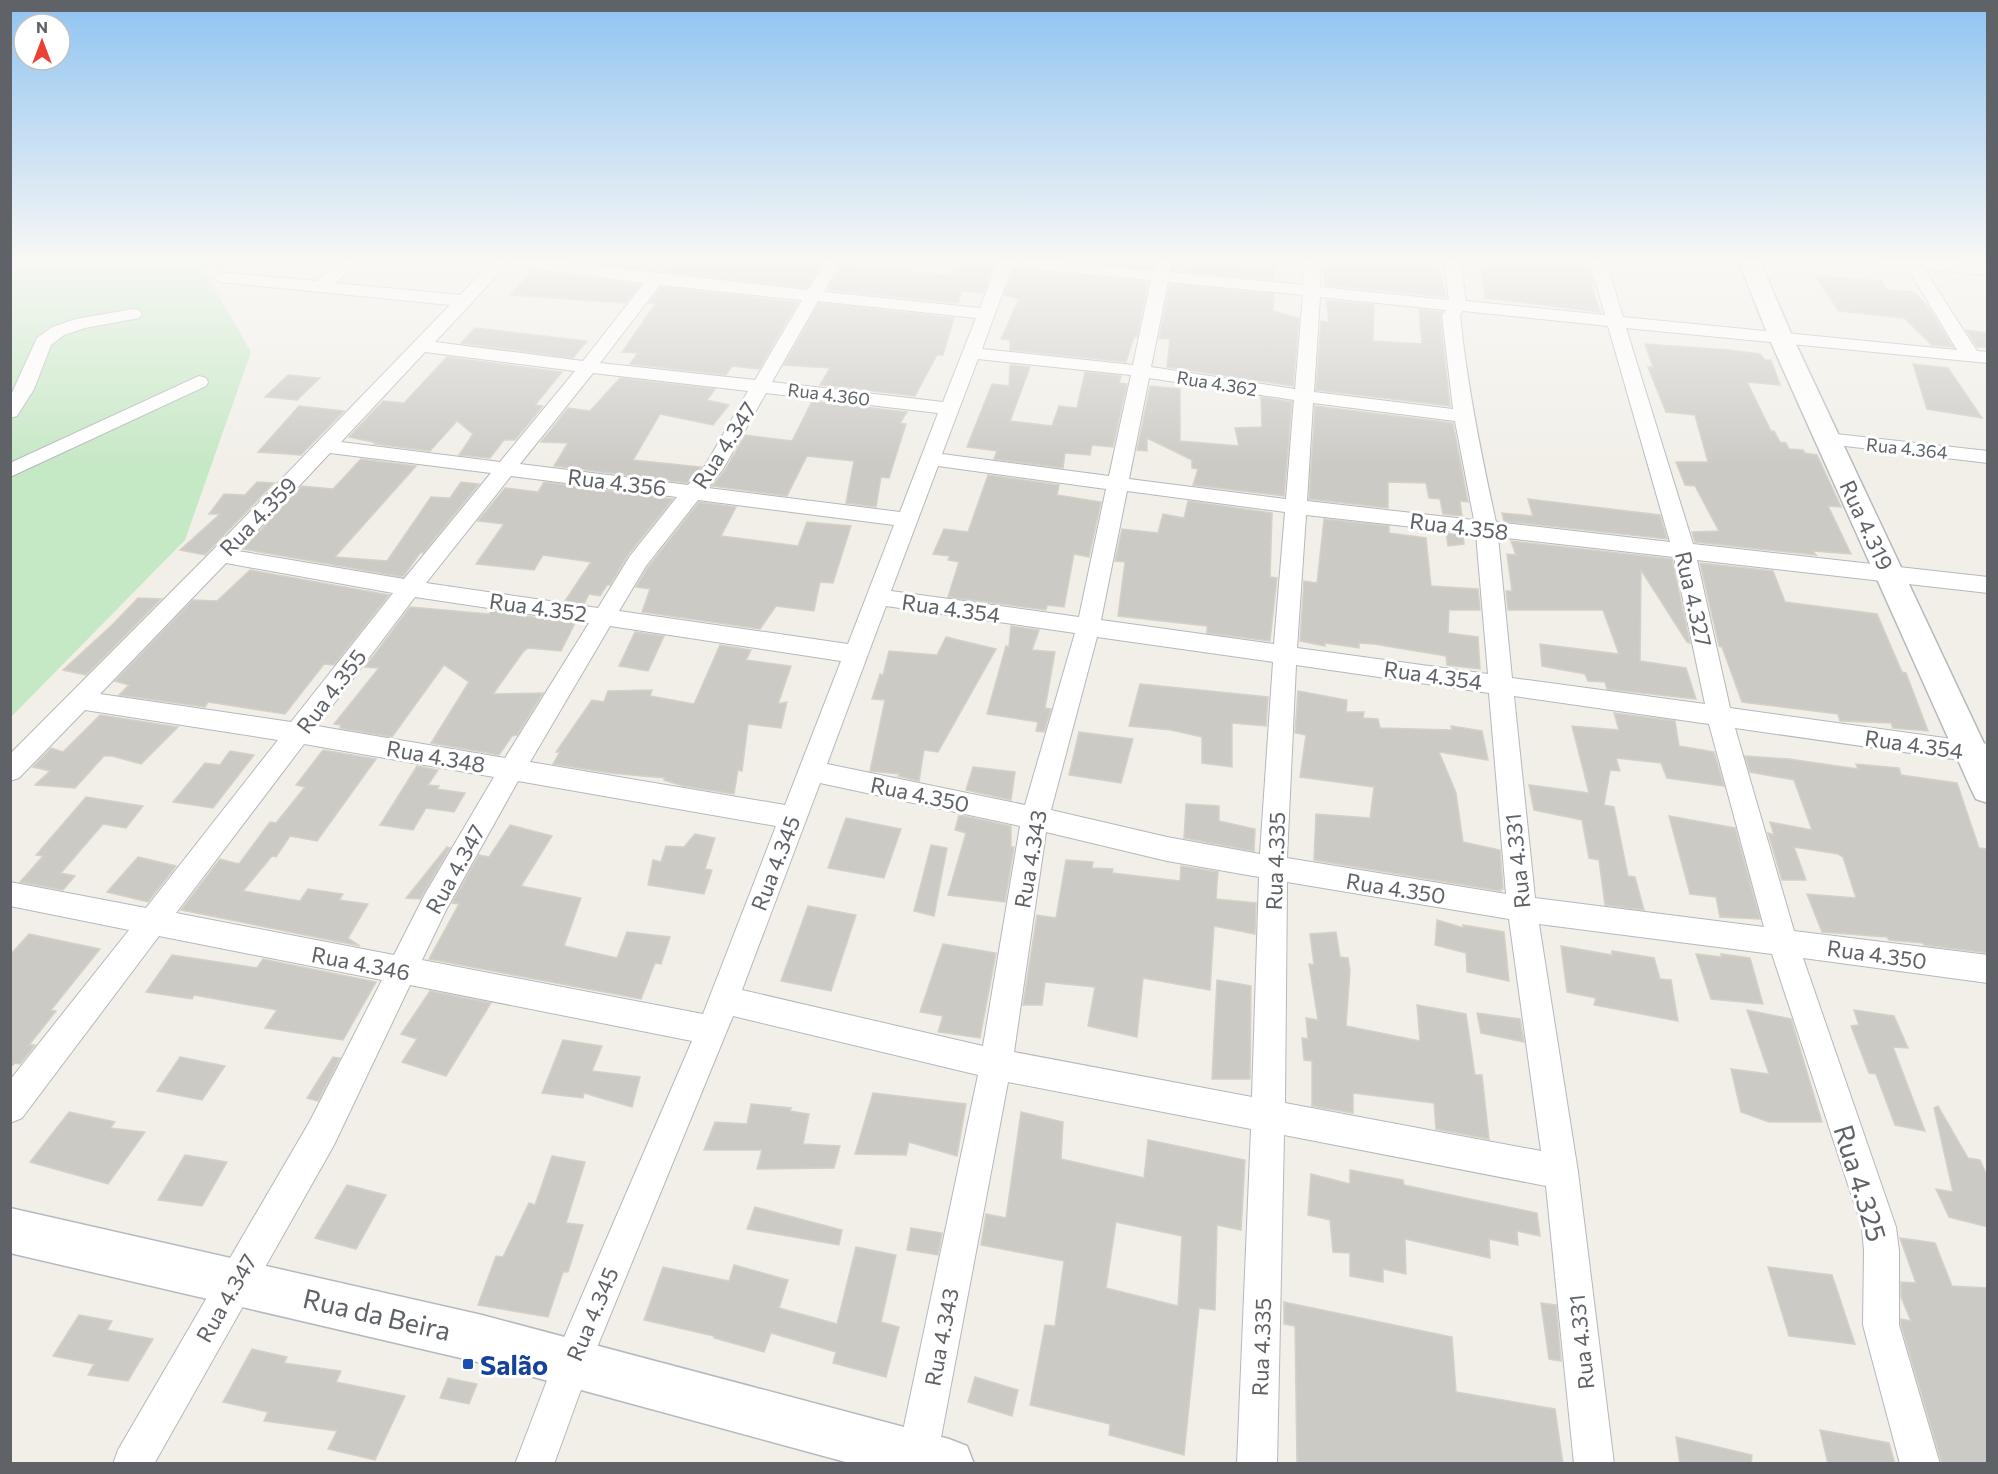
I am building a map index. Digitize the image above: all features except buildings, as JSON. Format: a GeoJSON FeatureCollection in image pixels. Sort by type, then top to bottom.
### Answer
{"type":"FeatureCollection","features":[{"type":"Feature","properties":{"kind":"street"},"geometry":{"type":"LineString","coordinates":[[10,412],[25,389],[43,342],[58,331],[68,328]]}},
{"type":"Feature","properties":{"kind":"street","name":"Rua 4.359"},"geometry":{"type":"LineString","coordinates":[[10,771],[439,328]]}},
{"type":"Feature","properties":{"kind":"street","name":"Rua 4.355"},"geometry":{"type":"LineString","coordinates":[[10,1107],[409,588],[618,328]]}},
{"type":"Feature","properties":{"kind":"street","name":"Rua 4.347"},"geometry":{"type":"LineString","coordinates":[[132,1464],[322,1133],[435,903],[512,769],[645,552],[713,469],[794,328]]}},
{"type":"Feature","properties":{"kind":"street","name":"Rua 4.345"},"geometry":{"type":"LineString","coordinates":[[534,1464],[572,1362],[712,1030],[980,328]]}},
{"type":"Feature","properties":{"kind":"street","name":"Rua 4.343"},"geometry":{"type":"LineString","coordinates":[[928,1461],[996,1064],[1035,818],[1088,628],[1151,328]]}},
{"type":"Feature","properties":{"kind":"street","name":"Rua 4.335"},"geometry":{"type":"LineString","coordinates":[[1257,1464],[1273,868],[1285,655],[1309,328]]}},
{"type":"Feature","properties":{"kind":"street","name":"Rua 4.331"},"geometry":{"type":"LineString","coordinates":[[1453,328],[1464,416],[1486,528],[1522,909],[1561,1172],[1594,1464]]}},
{"type":"Feature","properties":{"kind":"street","name":"Rua 4.327"},"geometry":{"type":"LineString","coordinates":[[1618,328],[1684,552],[1720,718],[1783,942]]}},
{"type":"Feature","properties":{"kind":"street"},"geometry":{"type":"LineString","coordinates":[[1675,328],[1979,357]]}},
{"type":"Feature","properties":{"kind":"street","name":"Rua 4.319"},"geometry":{"type":"LineString","coordinates":[[1776,328],[1889,572],[1979,752],[1988,789]]}},
{"type":"Feature","properties":{"kind":"street"},"geometry":{"type":"LineString","coordinates":[[1958,328],[1979,357]]}},
{"type":"Feature","properties":{"kind":"street","name":"Rua 4.360"},"geometry":{"type":"LineString","coordinates":[[422,346],[587,368],[762,386],[949,409]]}},
{"type":"Feature","properties":{"kind":"street","name":"Rua 4.362"},"geometry":{"type":"LineString","coordinates":[[971,353],[1142,372],[1304,396],[1464,416]]}},
{"type":"Feature","properties":{"kind":"street"},"geometry":{"type":"LineString","coordinates":[[10,471],[199,382]]}},
{"type":"Feature","properties":{"kind":"street","name":"Rua 4.364"},"geometry":{"type":"LineString","coordinates":[[1827,439],[1988,457]]}},
{"type":"Feature","properties":{"kind":"street","name":"Rua 4.356"},"geometry":{"type":"LineString","coordinates":[[326,446],[695,491],[907,520]]}},
{"type":"Feature","properties":{"kind":"street","name":"Rua 4.358"},"geometry":{"type":"LineString","coordinates":[[931,459],[1296,507],[1684,552],[1889,572],[1988,585]]}},
{"type":"Feature","properties":{"kind":"street","name":"Rua 4.352"},"geometry":{"type":"LineString","coordinates":[[221,555],[409,588],[856,654]]}},
{"type":"Feature","properties":{"kind":"street","name":"Rua 4.354"},"geometry":{"type":"LineString","coordinates":[[877,597],[1500,684],[1720,718],[1979,752]]}},
{"type":"Feature","properties":{"kind":"street","name":"Rua 4.348"},"geometry":{"type":"LineString","coordinates":[[79,700],[298,733],[793,818]]}},
{"type":"Feature","properties":{"kind":"street","name":"Rua 4.350"},"geometry":{"type":"LineString","coordinates":[[811,771],[1035,818],[1167,849],[1273,868],[1522,909],[1988,969]]}},
{"type":"Feature","properties":{"kind":"street","name":"Rua 4.346"},"geometry":{"type":"LineString","coordinates":[[10,894],[402,972],[712,1030]]}},
{"type":"Feature","properties":{"kind":"street","name":"Rua 4.325"},"geometry":{"type":"LineString","coordinates":[[1783,942],[1879,1227],[1883,1244],[1881,1324],[1920,1464]]}},
{"type":"Feature","properties":{"kind":"street"},"geometry":{"type":"LineString","coordinates":[[723,1000],[996,1064],[1268,1118],[1561,1172]]}},
{"type":"Feature","properties":{"kind":"street","name":"Rua da Beira"},"geometry":{"type":"LineString","coordinates":[[10,1230],[236,1280],[482,1339],[928,1461]]}},
{"type":"Feature","properties":{"kind":"green space"},"geometry":{"type":"Polygon","coordinates":[[[11,328],[237,328],[251,352],[185,540],[11,717],[11,328]]]}},
{"type":"Feature","properties":{"kind":"place","name":"Salão"},"geometry":{"type":"Point","coordinates":[468,1364]}}]}
